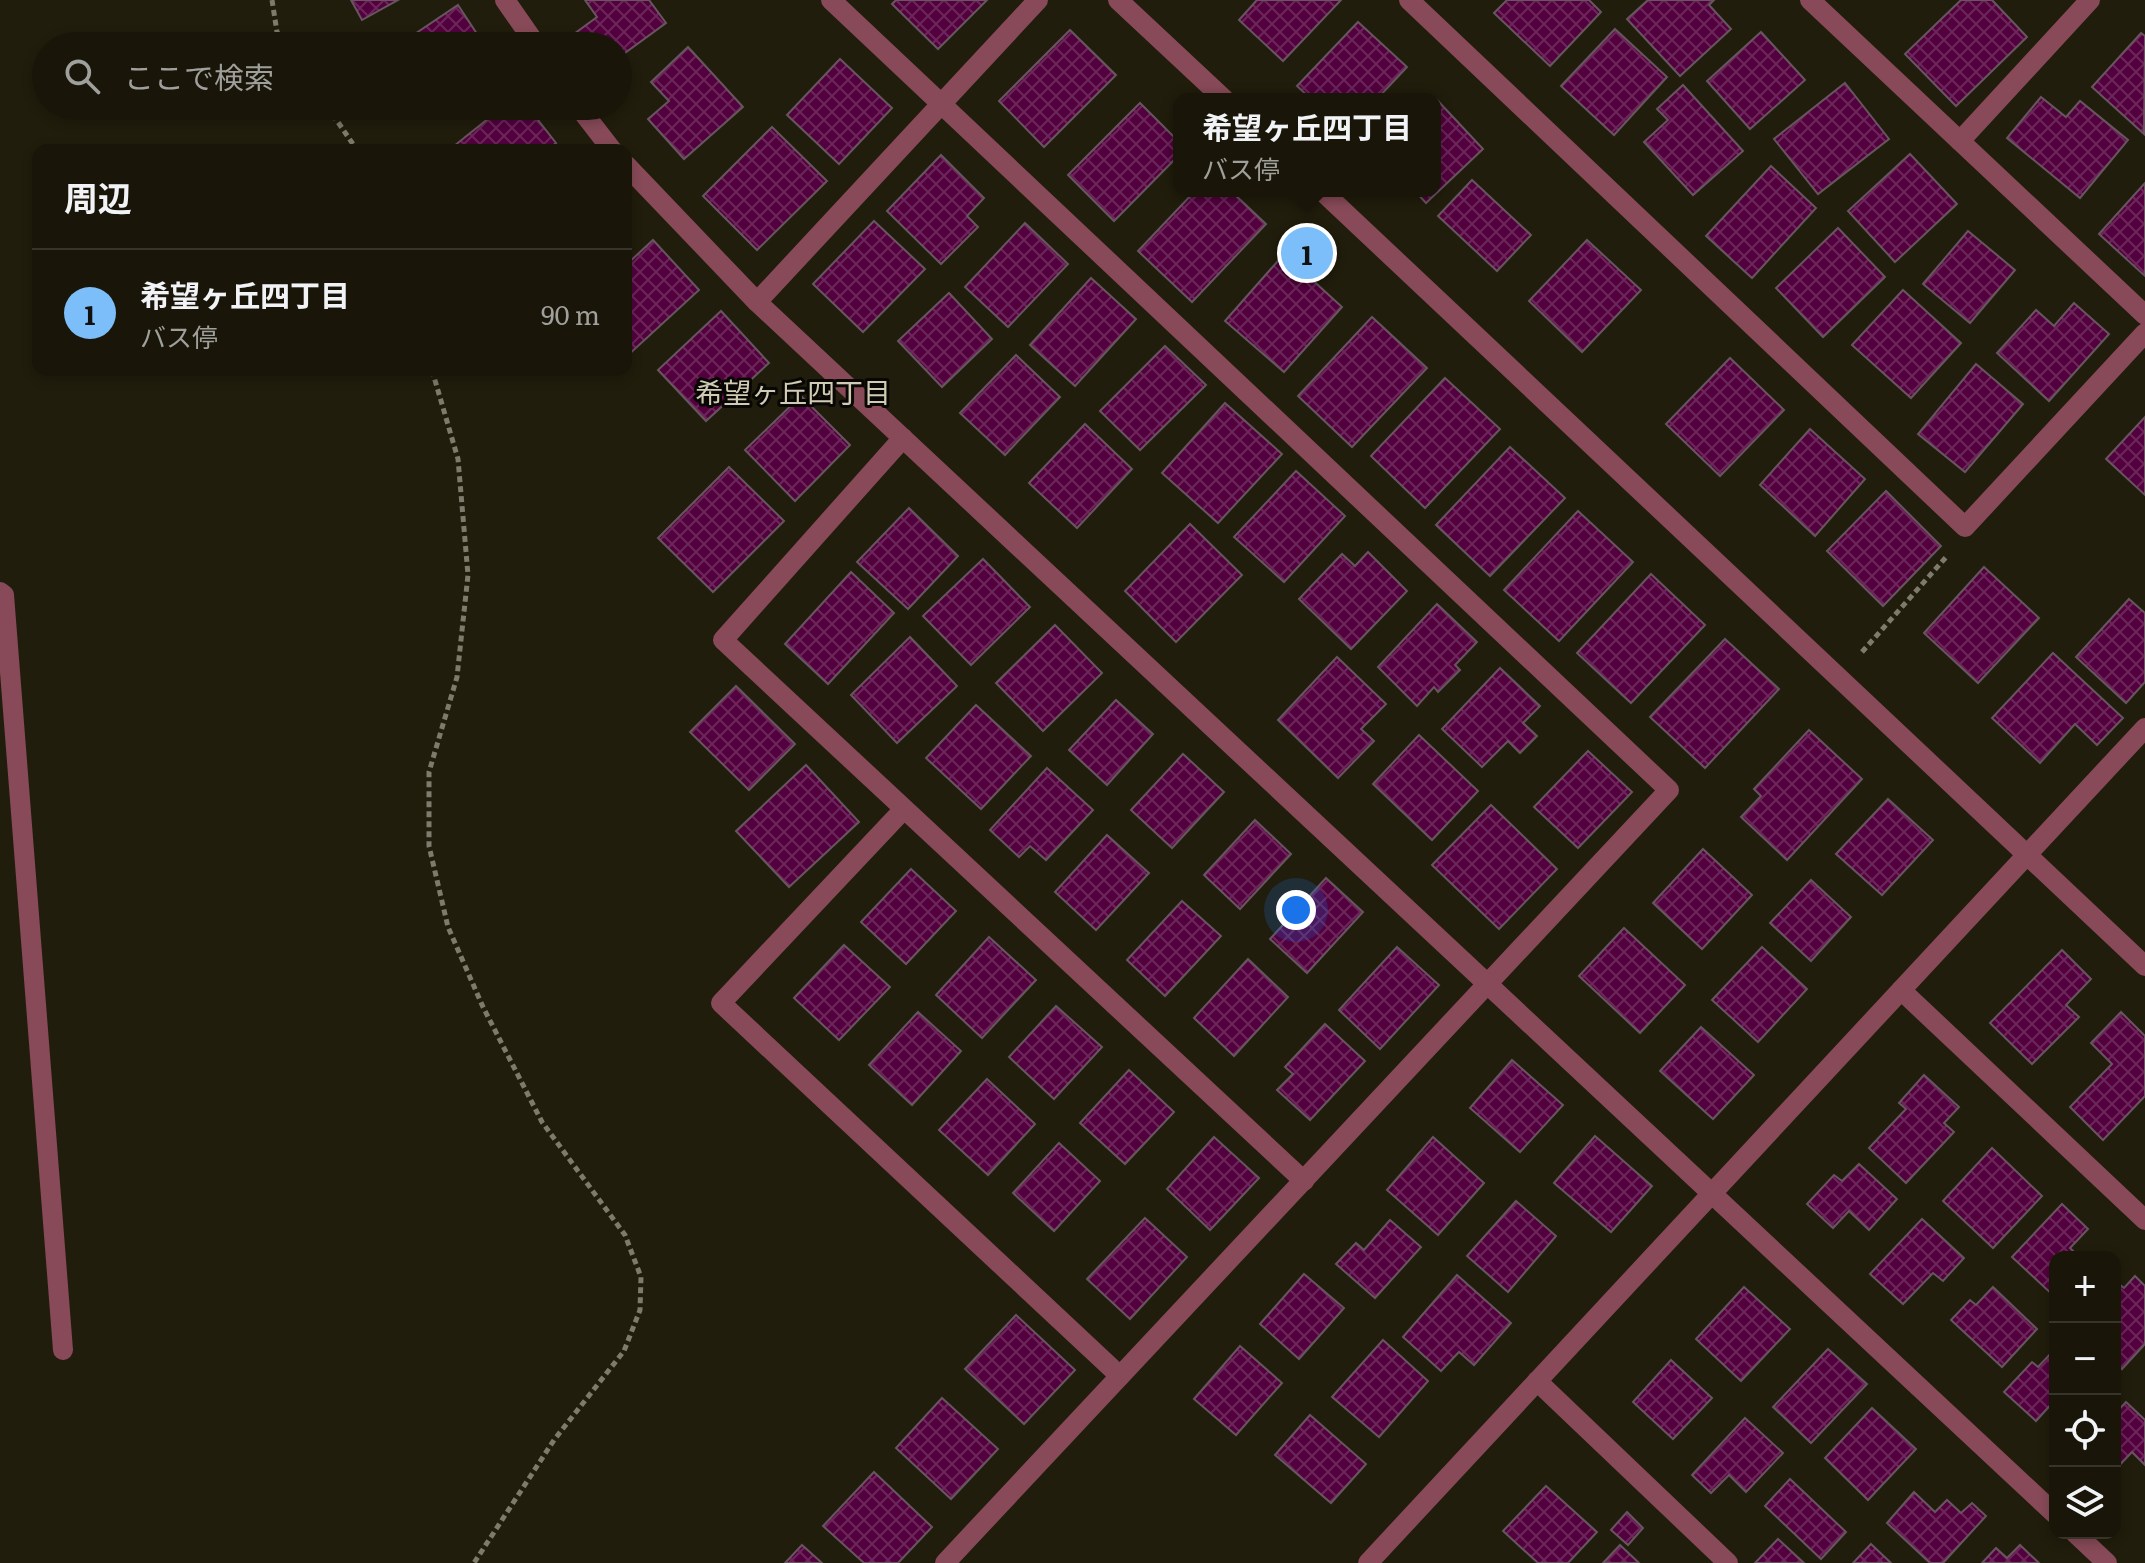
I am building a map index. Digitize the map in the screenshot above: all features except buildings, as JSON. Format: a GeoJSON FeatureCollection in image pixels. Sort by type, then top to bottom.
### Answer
{"type":"FeatureCollection","features":[{"type":"Feature","properties":{"kind":"street"},"geometry":{"type":"LineString","coordinates":[[505,0],[527,32]]}},
{"type":"Feature","properties":{"kind":"street"},"geometry":{"type":"LineString","coordinates":[[831,0],[1669,790],[945,1563]]}},
{"type":"Feature","properties":{"kind":"street"},"geometry":{"type":"LineString","coordinates":[[757,302],[1038,0]]}},
{"type":"Feature","properties":{"kind":"street"},"geometry":{"type":"LineString","coordinates":[[1118,0],[1218,93]]}},
{"type":"Feature","properties":{"kind":"street"},"geometry":{"type":"LineString","coordinates":[[1409,0],[1965,527],[2145,333]]}},
{"type":"Feature","properties":{"kind":"street"},"geometry":{"type":"LineString","coordinates":[[1810,0],[2145,315]]}},
{"type":"Feature","properties":{"kind":"street"},"geometry":{"type":"LineString","coordinates":[[1960,141],[2090,0]]}},
{"type":"Feature","properties":{"kind":"street"},"geometry":{"type":"LineString","coordinates":[[589,120],[607,144]]}},
{"type":"Feature","properties":{"kind":"street"},"geometry":{"type":"LineString","coordinates":[[632,171],[757,302],[2049,1508]]}},
{"type":"Feature","properties":{"kind":"street"},"geometry":{"type":"LineString","coordinates":[[1328,197],[2145,966]]}},
{"type":"Feature","properties":{"kind":"street"},"geometry":{"type":"LineString","coordinates":[[903,438],[723,640],[1304,1181]]}},
{"type":"Feature","properties":{"kind":"street"},"geometry":{"type":"LineString","coordinates":[[0,592],[4,595],[63,1350]]}},
{"type":"Feature","properties":{"kind":"street"},"geometry":{"type":"LineString","coordinates":[[1368,1563],[2145,728]]}},
{"type":"Feature","properties":{"kind":"street"},"geometry":{"type":"LineString","coordinates":[[904,809],[721,1003],[1120,1376]]}},
{"type":"Feature","properties":{"kind":"street"},"geometry":{"type":"LineString","coordinates":[[1901,990],[2145,1220]]}},
{"type":"Feature","properties":{"kind":"street"},"geometry":{"type":"LineString","coordinates":[[1537,1381],[1728,1563]]}},
{"type":"Feature","properties":{"kind":"street"},"geometry":{"type":"LineString","coordinates":[[2081,1539],[2107,1563]]}},
{"type":"Feature","properties":{"kind":"path"},"geometry":{"type":"LineString","coordinates":[[272,0],[277,32]]}},
{"type":"Feature","properties":{"kind":"path"},"geometry":{"type":"LineString","coordinates":[[337,120],[353,144]]}},
{"type":"Feature","properties":{"kind":"path"},"geometry":{"type":"LineString","coordinates":[[434,376],[458,459],[468,575],[457,677],[429,772],[429,846],[448,927],[483,1007],[542,1122],[625,1235],[641,1277],[640,1310],[624,1351],[554,1440],[474,1563]]}},
{"type":"Feature","properties":{"kind":"path"},"geometry":{"type":"LineString","coordinates":[[1840,677],[1955,548],[1965,527]]}},
{"type":"Feature","properties":{"kind":"place","name":"希望ヶ丘四丁目"},"geometry":{"type":"Point","coordinates":[1307,253]}},
{"type":"Feature","properties":{"kind":"district","name":"希望ヶ丘四丁目"},"geometry":{"type":"Point","coordinates":[793,391]}}]}
